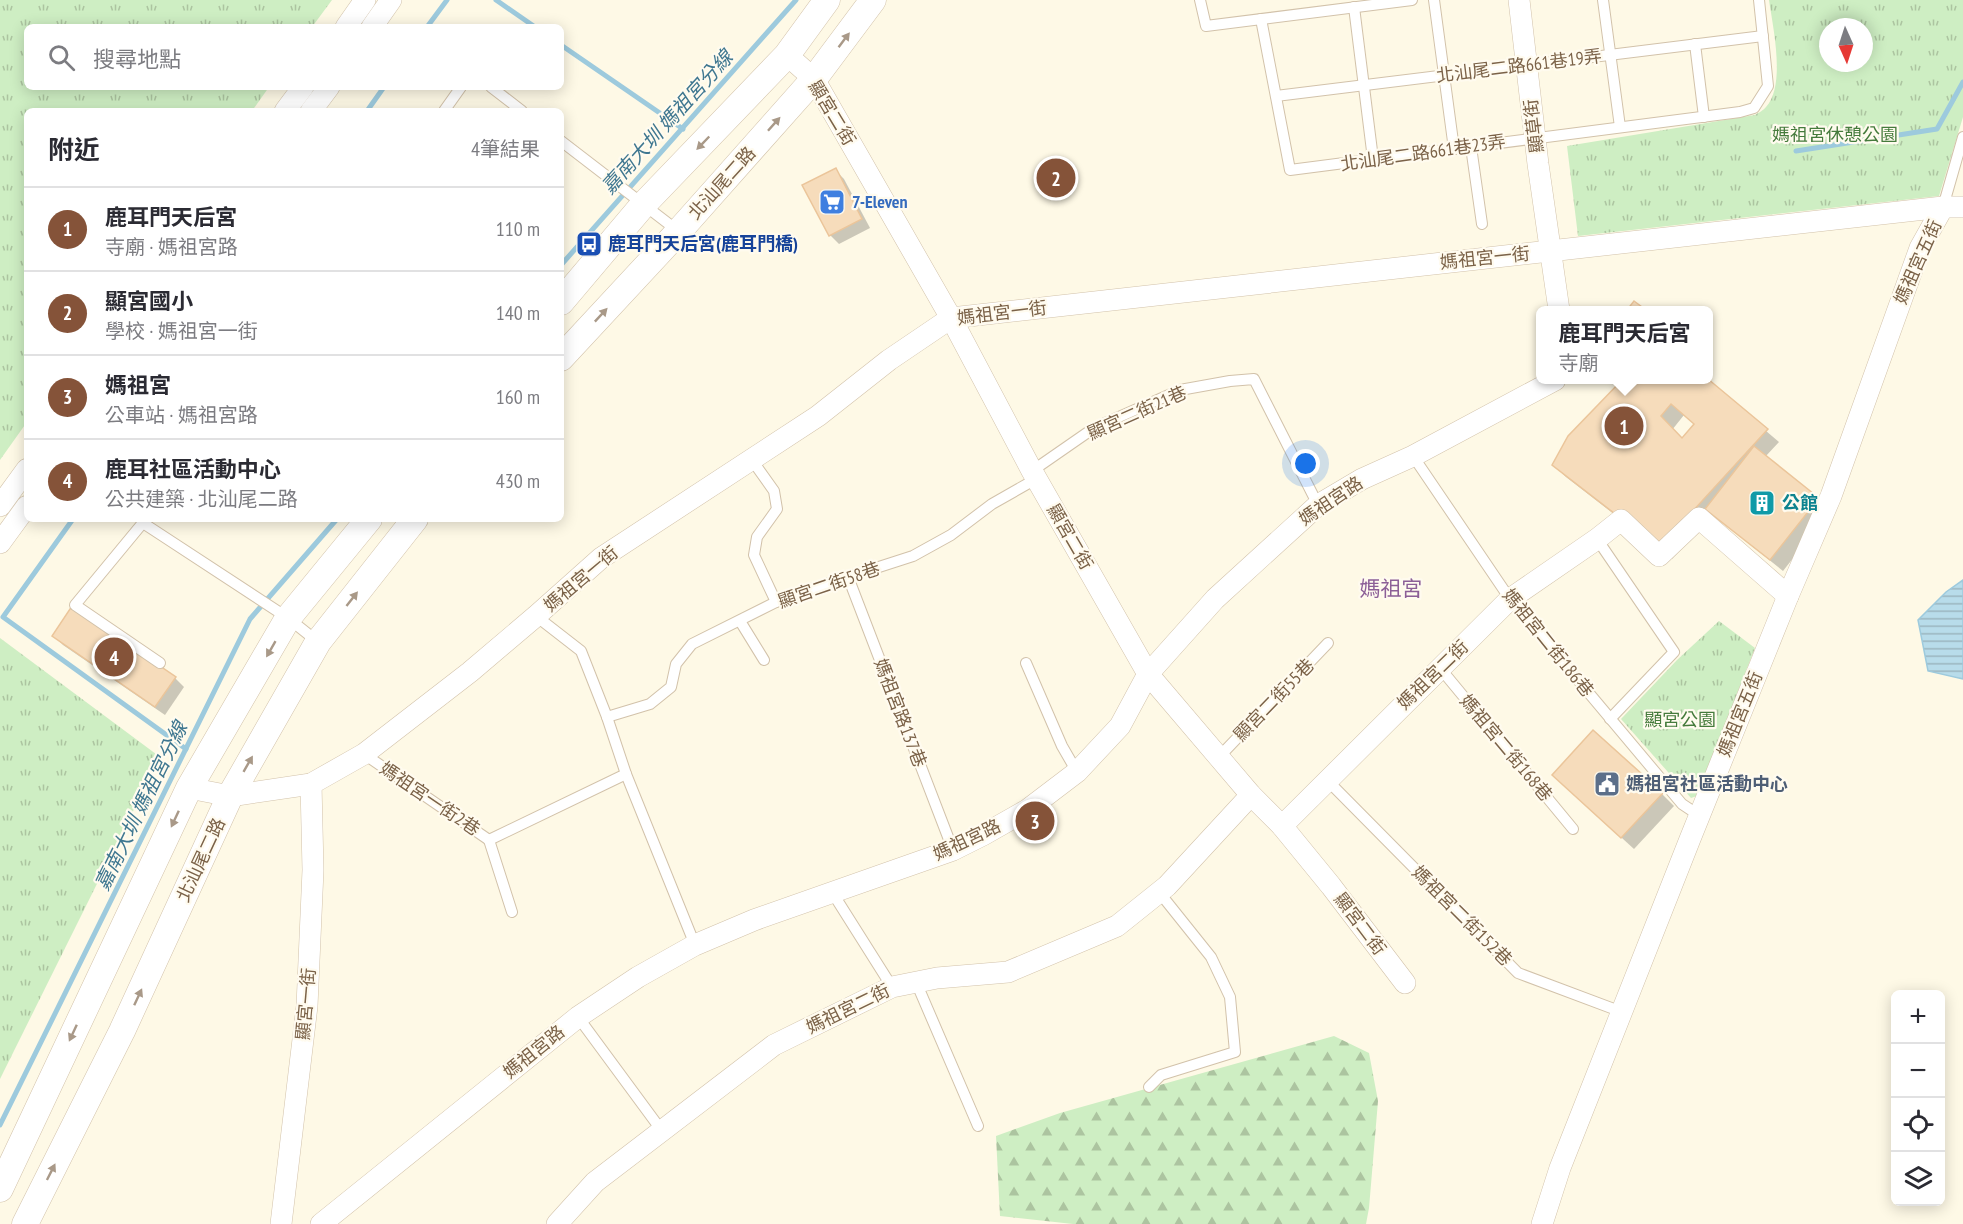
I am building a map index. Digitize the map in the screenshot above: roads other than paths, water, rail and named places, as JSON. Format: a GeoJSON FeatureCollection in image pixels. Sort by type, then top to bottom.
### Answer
{"type":"FeatureCollection","features":[{"type":"Feature","properties":{"kind":"street"},"geometry":{"type":"LineString","coordinates":[[348,24],[365,0]]}},
{"type":"Feature","properties":{"kind":"street"},"geometry":{"type":"LineString","coordinates":[[374,24],[391,0]]}},
{"type":"Feature","properties":{"kind":"street"},"geometry":{"type":"LineString","coordinates":[[564,298],[644,205],[787,55],[827,0]]}},
{"type":"Feature","properties":{"kind":"street","name":"北汕尾二路"},"geometry":{"type":"LineString","coordinates":[[564,355],[679,231],[814,79],[873,0]]}},
{"type":"Feature","properties":{"kind":"street","name":"顯草街"},"geometry":{"type":"LineString","coordinates":[[1519,0],[1551,251]]}},
{"type":"Feature","properties":{"kind":"street","name":"顯宮二街"},"geometry":{"type":"LineString","coordinates":[[787,55],[814,79],[951,318],[1034,475],[1148,674],[1251,795],[1282,826],[1405,983]]}},
{"type":"Feature","properties":{"kind":"street"},"geometry":{"type":"LineString","coordinates":[[287,108],[301,90]]}},
{"type":"Feature","properties":{"kind":"street"},"geometry":{"type":"LineString","coordinates":[[313,108],[326,90]]}},
{"type":"Feature","properties":{"kind":"street","name":"媽祖宮一街"},"geometry":{"type":"LineString","coordinates":[[189,788],[230,796],[311,784],[364,754],[470,672],[601,558],[818,416],[890,360],[951,318],[1953,207]]}},
{"type":"Feature","properties":{"kind":"street","name":"媽祖宮五街"},"geometry":{"type":"LineString","coordinates":[[1542,1224],[1560,1168],[1788,596],[1831,496],[1920,248],[1953,207]]}},
{"type":"Feature","properties":{"kind":"street"},"geometry":{"type":"LineString","coordinates":[[1551,251],[1558,306]]}},
{"type":"Feature","properties":{"kind":"street","name":"媽祖宮路"},"geometry":{"type":"LineString","coordinates":[[321,1224],[578,1017],[638,977],[695,945],[754,920],[953,849],[983,836],[1027,810],[1077,772],[1120,726],[1148,674],[1215,599],[1318,505],[1362,479],[1413,456],[1548,384]]}},
{"type":"Feature","properties":{"kind":"street"},"geometry":{"type":"LineString","coordinates":[[0,506],[24,473]]}},
{"type":"Feature","properties":{"kind":"street"},"geometry":{"type":"LineString","coordinates":[[0,543],[24,510]]}},
{"type":"Feature","properties":{"kind":"street","name":"媽祖宮二街"},"geometry":{"type":"LineString","coordinates":[[1282,826],[1510,599],[1621,520],[1659,556],[1700,518],[1788,596]]}},
{"type":"Feature","properties":{"kind":"street"},"geometry":{"type":"LineString","coordinates":[[0,1189],[189,788],[288,618],[367,522]]}},
{"type":"Feature","properties":{"kind":"street","name":"北汕尾二路"},"geometry":{"type":"LineString","coordinates":[[25,1224],[122,1031],[230,796],[318,642],[413,522]]}},
{"type":"Feature","properties":{"kind":"street","name":"顯宮一街"},"geometry":{"type":"LineString","coordinates":[[281,1224],[307,1006],[313,870],[311,784]]}},
{"type":"Feature","properties":{"kind":"street","name":"媽祖宮二街"},"geometry":{"type":"LineString","coordinates":[[556,1224],[596,1182],[774,1045],[892,987],[937,978],[1008,972],[1117,926],[1159,892],[1251,795]]}},
{"type":"Feature","properties":{"kind":"lane"},"geometry":{"type":"LineString","coordinates":[[1200,0],[1206,26],[1412,0]]}},
{"type":"Feature","properties":{"kind":"lane"},"geometry":{"type":"LineString","coordinates":[[1434,0],[1454,149]]}},
{"type":"Feature","properties":{"kind":"lane"},"geometry":{"type":"LineString","coordinates":[[1603,0],[1620,127]]}},
{"type":"Feature","properties":{"kind":"lane"},"geometry":{"type":"LineString","coordinates":[[1759,0],[1763,36]]}},
{"type":"Feature","properties":{"kind":"lane"},"geometry":{"type":"LineString","coordinates":[[1354,8],[1373,159]]}},
{"type":"Feature","properties":{"kind":"lane","name":"北汕尾二路661巷23弄"},"geometry":{"type":"LineString","coordinates":[[1261,19],[1290,170],[1740,112],[1754,108],[1768,86],[1763,36]]}},
{"type":"Feature","properties":{"kind":"lane","name":"北汕尾二路661巷19弄"},"geometry":{"type":"LineString","coordinates":[[1276,96],[1763,36]]}},
{"type":"Feature","properties":{"kind":"lane"},"geometry":{"type":"LineString","coordinates":[[1695,44],[1704,117]]}},
{"type":"Feature","properties":{"kind":"lane"},"geometry":{"type":"LineString","coordinates":[[446,108],[459,90]]}},
{"type":"Feature","properties":{"kind":"lane"},"geometry":{"type":"LineString","coordinates":[[495,90],[518,108]]}},
{"type":"Feature","properties":{"kind":"lane"},"geometry":{"type":"LineString","coordinates":[[1953,207],[1963,137]]}},
{"type":"Feature","properties":{"kind":"lane"},"geometry":{"type":"LineString","coordinates":[[564,143],[679,231]]}},
{"type":"Feature","properties":{"kind":"lane"},"geometry":{"type":"LineString","coordinates":[[1471,147],[1482,224]]}},
{"type":"Feature","properties":{"kind":"lane","name":"顯宮二街21巷"},"geometry":{"type":"LineString","coordinates":[[1034,475],[1094,428],[1180,390],[1254,379],[1318,505]]}},
{"type":"Feature","properties":{"kind":"lane","name":"媽祖宮二街186巷"},"geometry":{"type":"LineString","coordinates":[[1413,456],[1510,599],[1682,804],[1700,816]]}},
{"type":"Feature","properties":{"kind":"lane"},"geometry":{"type":"LineString","coordinates":[[752,460],[774,491],[777,508],[757,537],[754,555],[776,602]]}},
{"type":"Feature","properties":{"kind":"lane","name":"顯宮二街58巷"},"geometry":{"type":"LineString","coordinates":[[607,717],[650,704],[671,687],[676,664],[692,644],[786,597],[913,556],[951,535],[1034,475]]}},
{"type":"Feature","properties":{"kind":"lane"},"geometry":{"type":"LineString","coordinates":[[144,522],[75,605],[160,663]]}},
{"type":"Feature","properties":{"kind":"lane"},"geometry":{"type":"LineString","coordinates":[[146,522],[288,618],[318,642]]}},
{"type":"Feature","properties":{"kind":"lane"},"geometry":{"type":"LineString","coordinates":[[1597,539],[1674,652],[1610,719]]}},
{"type":"Feature","properties":{"kind":"lane","name":"媽祖宮路137巷"},"geometry":{"type":"LineString","coordinates":[[848,577],[953,849]]}},
{"type":"Feature","properties":{"kind":"lane"},"geometry":{"type":"LineString","coordinates":[[536,616],[581,651],[626,774],[695,945]]}},
{"type":"Feature","properties":{"kind":"lane"},"geometry":{"type":"LineString","coordinates":[[740,621],[764,660]]}},
{"type":"Feature","properties":{"kind":"lane","name":"顯宮二街55巷"},"geometry":{"type":"LineString","coordinates":[[1219,757],[1328,643]]}},
{"type":"Feature","properties":{"kind":"lane"},"geometry":{"type":"LineString","coordinates":[[1026,663],[1062,746],[1077,772]]}},
{"type":"Feature","properties":{"kind":"lane","name":"媽祖宮二街168巷"},"geometry":{"type":"LineString","coordinates":[[1440,668],[1573,829]]}},
{"type":"Feature","properties":{"kind":"lane","name":"媽祖宮一街2巷"},"geometry":{"type":"LineString","coordinates":[[364,754],[489,840],[626,774]]}},
{"type":"Feature","properties":{"kind":"lane","name":"媽祖宮二街152巷"},"geometry":{"type":"LineString","coordinates":[[1327,780],[1518,973],[1622,1012]]}},
{"type":"Feature","properties":{"kind":"lane"},"geometry":{"type":"LineString","coordinates":[[489,840],[512,912]]}},
{"type":"Feature","properties":{"kind":"lane"},"geometry":{"type":"LineString","coordinates":[[832,892],[892,987]]}},
{"type":"Feature","properties":{"kind":"lane"},"geometry":{"type":"LineString","coordinates":[[1149,1087],[1161,1075],[1235,1052],[1230,997],[1211,957],[1159,892]]}},
{"type":"Feature","properties":{"kind":"lane"},"geometry":{"type":"LineString","coordinates":[[916,982],[978,1126]]}},
{"type":"Feature","properties":{"kind":"lane"},"geometry":{"type":"LineString","coordinates":[[578,1017],[662,1131]]}},
{"type":"Feature","properties":{"kind":"water"},"geometry":{"type":"Polygon","coordinates":[[[1963,580],[1963,679],[1928,671],[1918,620],[1946,592],[1963,580]]]}},
{"type":"Feature","properties":{"kind":"waterway"},"geometry":{"type":"LineString","coordinates":[[429,24],[447,0]]}},
{"type":"Feature","properties":{"kind":"waterway"},"geometry":{"type":"LineString","coordinates":[[496,0],[531,24]]}},
{"type":"Feature","properties":{"kind":"waterway","name":"嘉南大圳 媽祖宮分線"},"geometry":{"type":"LineString","coordinates":[[564,262],[796,0]]}},
{"type":"Feature","properties":{"kind":"waterway"},"geometry":{"type":"LineString","coordinates":[[564,47],[683,129]]}},
{"type":"Feature","properties":{"kind":"waterway"},"geometry":{"type":"LineString","coordinates":[[1796,151],[1937,129],[1963,82]]}},
{"type":"Feature","properties":{"kind":"waterway"},"geometry":{"type":"LineString","coordinates":[[369,108],[382,90]]}},
{"type":"Feature","properties":{"kind":"waterway"},"geometry":{"type":"LineString","coordinates":[[71,522],[3,617],[186,749]]}},
{"type":"Feature","properties":{"kind":"waterway","name":"嘉南大圳 媽祖宮分線"},"geometry":{"type":"LineString","coordinates":[[0,1125],[250,619],[334,522]]}},
{"type":"Feature","properties":{"kind":"place","name":"顯宮國小"},"geometry":{"type":"Point","coordinates":[1056,178]}},
{"type":"Feature","properties":{"kind":"place","name":"7-Eleven"},"geometry":{"type":"Point","coordinates":[832,202]}},
{"type":"Feature","properties":{"kind":"place","name":"鹿耳門天后宮(鹿耳門橋)"},"geometry":{"type":"Point","coordinates":[589,244]}},
{"type":"Feature","properties":{"kind":"place","name":"鹿耳門天后宮"},"geometry":{"type":"Point","coordinates":[1624,426]}},
{"type":"Feature","properties":{"kind":"place","name":"公館"},"geometry":{"type":"Point","coordinates":[1762,503]}},
{"type":"Feature","properties":{"kind":"place","name":"鹿耳社區活動中心"},"geometry":{"type":"Point","coordinates":[114,657]}},
{"type":"Feature","properties":{"kind":"place","name":"媽祖宮社區活動中心"},"geometry":{"type":"Point","coordinates":[1607,784]}},
{"type":"Feature","properties":{"kind":"place","name":"媽祖宮"},"geometry":{"type":"Point","coordinates":[1035,821]}},
{"type":"Feature","properties":{"kind":"district","name":"媽祖宮"},"geometry":{"type":"Point","coordinates":[1391,589]}},
{"type":"Feature","properties":{"kind":"park label","name":"媽祖宮休憩公園"},"geometry":{"type":"Point","coordinates":[1835,135]}},
{"type":"Feature","properties":{"kind":"park label","name":"顯宮公園"},"geometry":{"type":"Point","coordinates":[1680,720]}}]}
